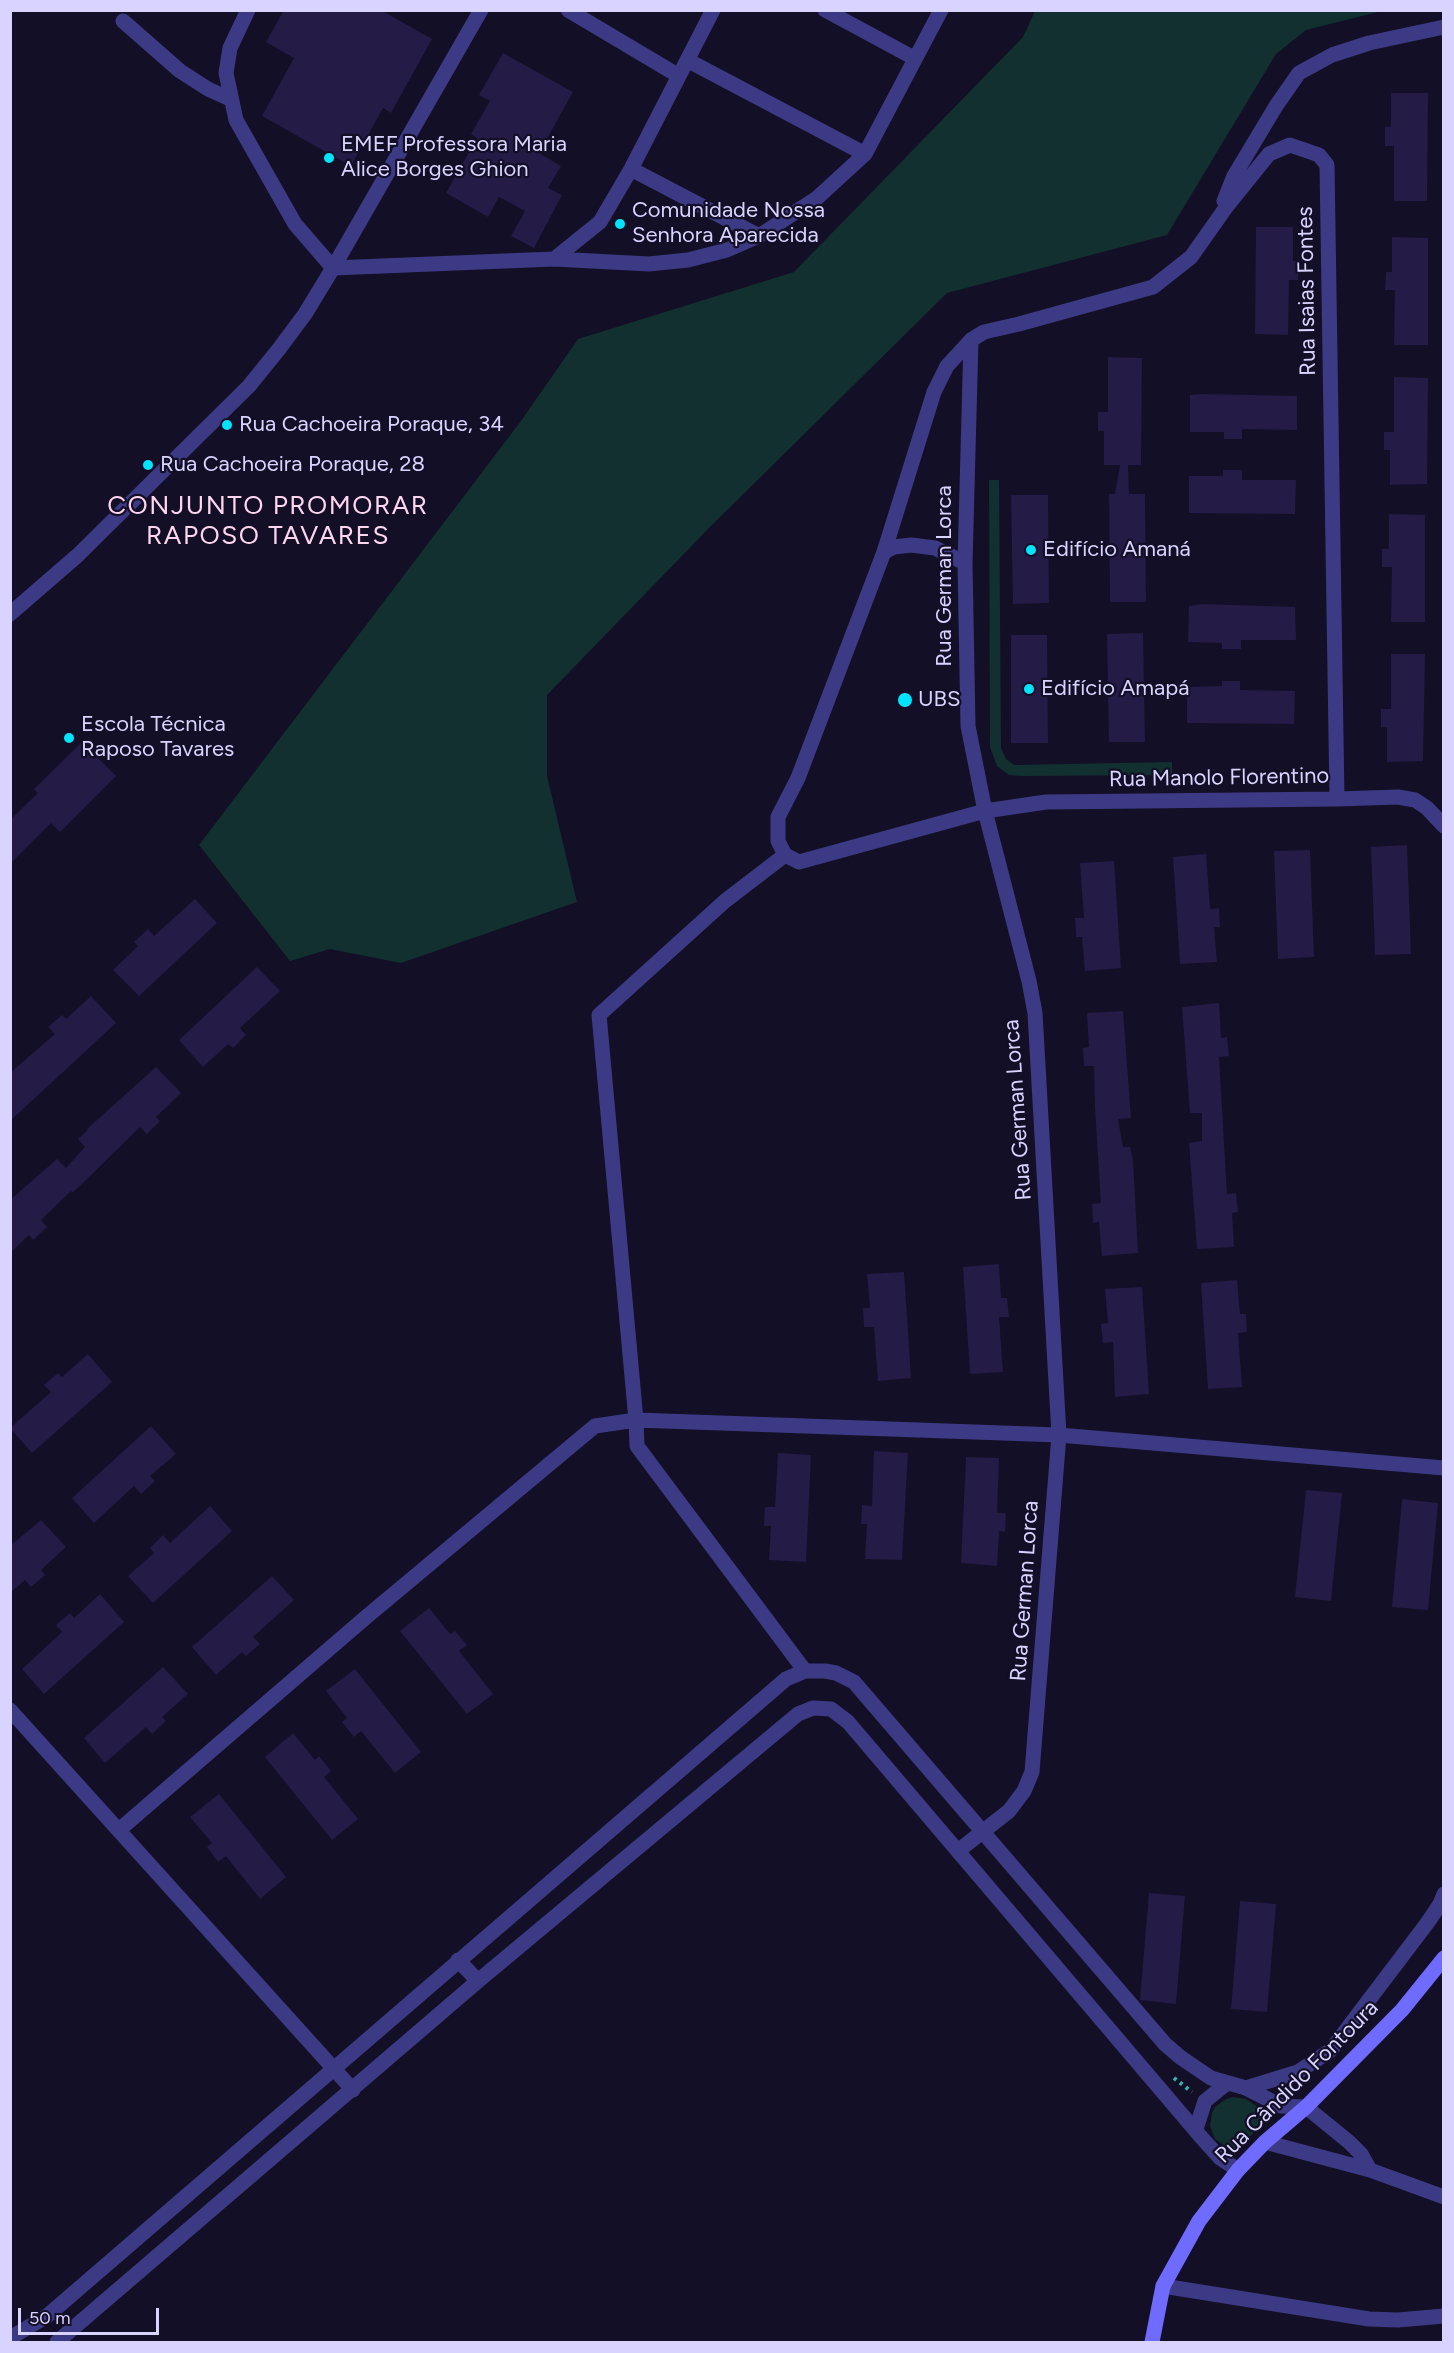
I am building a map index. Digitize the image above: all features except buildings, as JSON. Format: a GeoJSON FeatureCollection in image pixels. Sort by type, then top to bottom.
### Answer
{"type":"FeatureCollection","features":[{"type":"Feature","properties":{"kind":"main road","name":"Rua Cândido Fontoura"},"geometry":{"type":"LineString","coordinates":[[1152,2343],[1163,2286],[1199,2221],[1238,2170],[1265,2142],[1306,2107],[1402,2010],[1443,1958]]}},
{"type":"Feature","properties":{"kind":"street"},"geometry":{"type":"LineString","coordinates":[[248,10],[230,48],[226,73],[236,120],[295,224],[333,268]]}},
{"type":"Feature","properties":{"kind":"street"},"geometry":{"type":"LineString","coordinates":[[10,614],[78,555],[249,386],[305,314],[481,10]]}},
{"type":"Feature","properties":{"kind":"street"},"geometry":{"type":"LineString","coordinates":[[568,10],[678,76]]}},
{"type":"Feature","properties":{"kind":"street"},"geometry":{"type":"LineString","coordinates":[[825,10],[914,58]]}},
{"type":"Feature","properties":{"kind":"street"},"geometry":{"type":"LineString","coordinates":[[333,268],[554,259],[649,264],[688,260],[727,250],[759,236],[817,198],[865,154],[941,10]]}},
{"type":"Feature","properties":{"kind":"street"},"geometry":{"type":"LineString","coordinates":[[554,259],[600,222],[632,169],[687,60],[708,12]]}},
{"type":"Feature","properties":{"kind":"street"},"geometry":{"type":"LineString","coordinates":[[123,21],[180,71],[208,89],[230,99]]}},
{"type":"Feature","properties":{"kind":"street"},"geometry":{"type":"LineString","coordinates":[[1215,223],[1234,176],[1276,106],[1299,73],[1332,55],[1443,27]]}},
{"type":"Feature","properties":{"kind":"street"},"geometry":{"type":"LineString","coordinates":[[687,60],[865,154]]}},
{"type":"Feature","properties":{"kind":"street","name":"Rua Isaias Fontes"},"geometry":{"type":"LineString","coordinates":[[970,340],[984,332],[1153,287],[1191,257],[1269,154],[1290,146],[1319,155],[1327,165],[1338,799]]}},
{"type":"Feature","properties":{"kind":"street"},"geometry":{"type":"LineString","coordinates":[[632,169],[759,236]]}},
{"type":"Feature","properties":{"kind":"street"},"geometry":{"type":"LineString","coordinates":[[805,1671],[636,1446],[636,1419],[599,1015],[725,901],[785,855],[778,841],[778,817],[798,777],[884,552],[939,378],[953,357],[970,340]]}},
{"type":"Feature","properties":{"kind":"street","name":"Rua German Lorca"},"geometry":{"type":"LineString","coordinates":[[958,1851],[1009,1811],[1017,1802],[1029,1782],[1034,1762],[1059,1435],[1035,1013],[1029,981],[985,810],[968,726],[965,563],[970,340]]}},
{"type":"Feature","properties":{"kind":"street"},"geometry":{"type":"LineString","coordinates":[[884,552],[894,547],[911,545],[935,548],[965,563]]}},
{"type":"Feature","properties":{"kind":"street","name":"Rua Manolo Florentino"},"geometry":{"type":"LineString","coordinates":[[785,855],[799,862],[985,810],[1046,802],[1398,797],[1413,800],[1427,808],[1443,826]]}},
{"type":"Feature","properties":{"kind":"street"},"geometry":{"type":"LineString","coordinates":[[119,1830],[374,1610],[595,1426],[636,1419],[1059,1435],[1443,1468]]}},
{"type":"Feature","properties":{"kind":"street"},"geometry":{"type":"LineString","coordinates":[[10,2338],[47,2316],[786,1680],[805,1671],[836,1673],[854,1682],[1165,2044],[1195,2069],[1226,2084],[1246,2088],[1281,2106],[1306,2107],[1361,2154],[1370,2170]]}},
{"type":"Feature","properties":{"kind":"street"},"geometry":{"type":"LineString","coordinates":[[57,2343],[478,1981],[806,1710],[821,1707],[840,1714],[1220,2158],[1238,2170]]}},
{"type":"Feature","properties":{"kind":"street"},"geometry":{"type":"LineString","coordinates":[[10,1710],[352,2090]]}},
{"type":"Feature","properties":{"kind":"street"},"geometry":{"type":"LineString","coordinates":[[1246,2088],[1298,2072],[1330,2050],[1428,1922],[1440,1904],[1443,1894]]}},
{"type":"Feature","properties":{"kind":"street"},"geometry":{"type":"LineString","coordinates":[[458,1960],[478,1981]]}},
{"type":"Feature","properties":{"kind":"street"},"geometry":{"type":"LineString","coordinates":[[1196,2130],[1205,2101],[1226,2084]]}},
{"type":"Feature","properties":{"kind":"street"},"geometry":{"type":"LineString","coordinates":[[1265,2142],[1370,2170],[1443,2197]]}},
{"type":"Feature","properties":{"kind":"street"},"geometry":{"type":"LineString","coordinates":[[135,2240],[151,2263]]}},
{"type":"Feature","properties":{"kind":"street"},"geometry":{"type":"LineString","coordinates":[[1163,2286],[1369,2319],[1398,2320],[1443,2316]]}},
{"type":"Feature","properties":{"kind":"path"},"geometry":{"type":"LineString","coordinates":[[1171,2076],[1205,2101]]}},
{"type":"Feature","properties":{"kind":"green space"},"geometry":{"type":"Polygon","coordinates":[[[1035,11],[1382,11],[1306,30],[1276,54],[1167,235],[947,293],[710,527],[547,695],[547,776],[577,902],[401,963],[330,949],[290,961],[199,845],[521,421],[578,339],[794,272],[1023,37],[1035,11]]]}},
{"type":"Feature","properties":{"kind":"green space"},"geometry":{"type":"Polygon","coordinates":[[[989,480],[999,480],[1001,748],[1006,759],[1014,765],[1172,762],[1172,775],[1020,776],[1009,775],[997,766],[990,747],[989,480]]]}},
{"type":"Feature","properties":{"kind":"green space"},"geometry":{"type":"Polygon","coordinates":[[[1233,2097],[1246,2099],[1270,2115],[1235,2153],[1215,2139],[1210,2126],[1215,2107],[1233,2097]]]}},
{"type":"Feature","properties":{"kind":"place","name":"EMEF Professora Maria Alice Borges Ghion"},"geometry":{"type":"Point","coordinates":[329,158]}},
{"type":"Feature","properties":{"kind":"place","name":"Comunidade Nossa Senhora Aparecida"},"geometry":{"type":"Point","coordinates":[620,224]}},
{"type":"Feature","properties":{"kind":"place","name":"Rua Cachoeira Poraque, 34"},"geometry":{"type":"Point","coordinates":[227,425]}},
{"type":"Feature","properties":{"kind":"place","name":"Rua Cachoeira Poraque, 28"},"geometry":{"type":"Point","coordinates":[148,465]}},
{"type":"Feature","properties":{"kind":"place","name":"Edifício Amaná"},"geometry":{"type":"Point","coordinates":[1031,550]}},
{"type":"Feature","properties":{"kind":"place","name":"Edifício Amapá"},"geometry":{"type":"Point","coordinates":[1029,689]}},
{"type":"Feature","properties":{"kind":"place","name":"UBS"},"geometry":{"type":"Point","coordinates":[905,700]}},
{"type":"Feature","properties":{"kind":"place","name":"Escola Técnica Raposo Tavares"},"geometry":{"type":"Point","coordinates":[69,738]}},
{"type":"Feature","properties":{"kind":"district","name":"CONJUNTO PROMORAR RAPOSO TAVARES"},"geometry":{"type":"Point","coordinates":[268,521]}}]}
